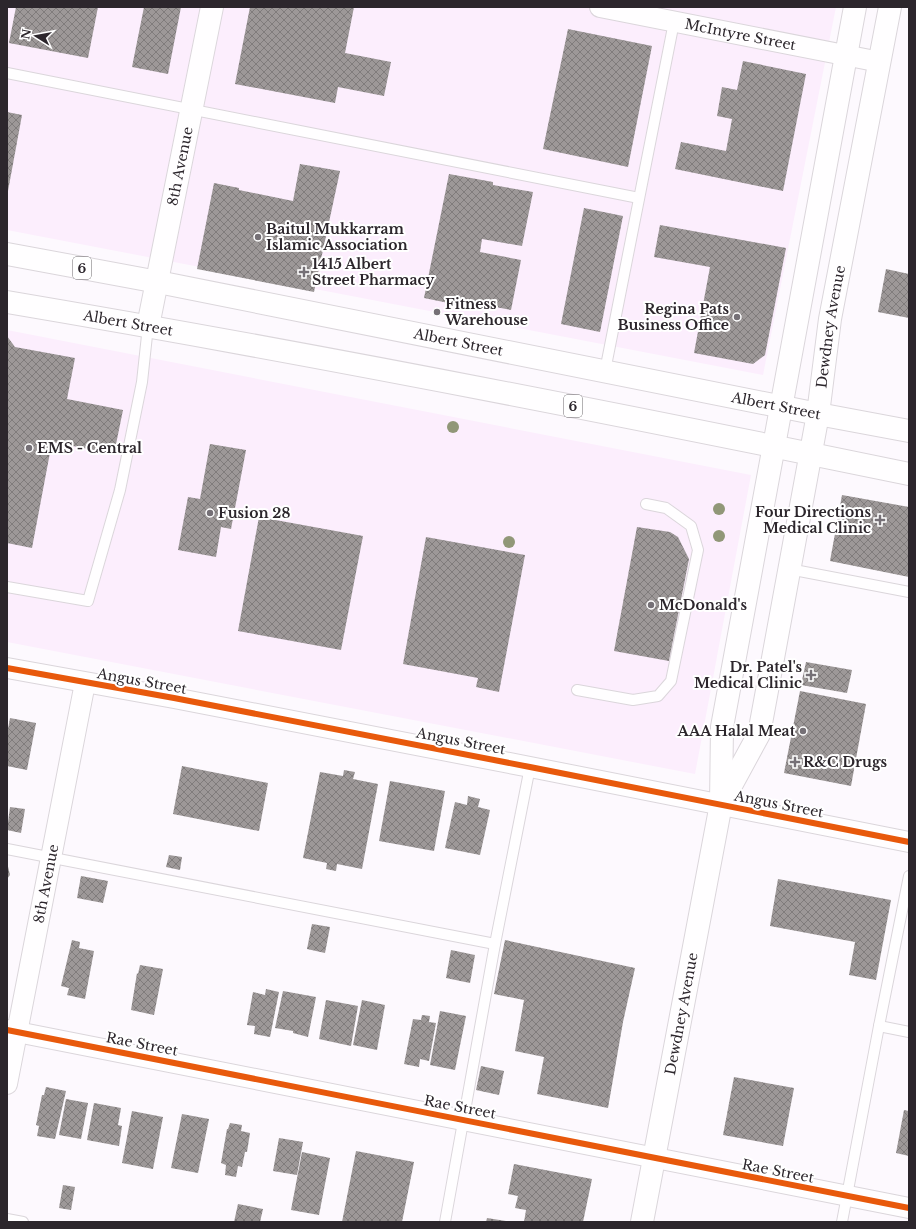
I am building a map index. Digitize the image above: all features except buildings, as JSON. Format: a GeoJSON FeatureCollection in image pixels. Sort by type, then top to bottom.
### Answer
{"type":"FeatureCollection","features":[{"type":"Feature","properties":{"kind":"main road","name":"8th Avenue"},"geometry":{"type":"LineString","coordinates":[[148,326],[212,7]]}},
{"type":"Feature","properties":{"kind":"main road","name":"Dewdney Avenue"},"geometry":{"type":"LineString","coordinates":[[642,1222],[721,804],[722,727],[855,7]]}},
{"type":"Feature","properties":{"kind":"main road","name":"Dewdney Avenue"},"geometry":{"type":"LineString","coordinates":[[721,804],[759,734],[818,414],[830,319],[890,7]]}},
{"type":"Feature","properties":{"kind":"main road","name":"Albert Street"},"geometry":{"type":"LineString","coordinates":[[7,254],[158,282],[781,407],[909,431]]}},
{"type":"Feature","properties":{"kind":"main road","name":"Albert Street"},"geometry":{"type":"LineString","coordinates":[[7,302],[148,326],[566,404],[909,474]]}},
{"type":"Feature","properties":{"kind":"street","name":"McIntyre Street"},"geometry":{"type":"LineString","coordinates":[[600,7],[880,62]]}},
{"type":"Feature","properties":{"kind":"street","name":"Angus Street"},"geometry":{"type":"LineString","coordinates":[[7,668],[174,698],[909,842]]}},
{"type":"Feature","properties":{"kind":"street","name":"8th Avenue"},"geometry":{"type":"LineString","coordinates":[[7,1084],[12,1031],[51,858],[85,683]]}},
{"type":"Feature","properties":{"kind":"street","name":"Rae Street"},"geometry":{"type":"LineString","coordinates":[[12,1031],[847,1197],[909,1208]]}},
{"type":"Feature","properties":{"kind":"lane"},"geometry":{"type":"LineString","coordinates":[[605,371],[674,22]]}},
{"type":"Feature","properties":{"kind":"lane"},"geometry":{"type":"LineString","coordinates":[[7,73],[639,198]]}},
{"type":"Feature","properties":{"kind":"lane"},"geometry":{"type":"LineString","coordinates":[[7,587],[88,601],[120,490],[142,382],[148,326]]}},
{"type":"Feature","properties":{"kind":"lane"},"geometry":{"type":"LineString","coordinates":[[577,690],[633,700],[658,696],[671,681],[698,550],[690,526],[666,508],[646,504]]}},
{"type":"Feature","properties":{"kind":"lane"},"geometry":{"type":"LineString","coordinates":[[789,568],[909,592]]}},
{"type":"Feature","properties":{"kind":"lane"},"geometry":{"type":"LineString","coordinates":[[445,1222],[495,944],[530,767]]}},
{"type":"Feature","properties":{"kind":"lane"},"geometry":{"type":"LineString","coordinates":[[7,849],[495,944]]}},
{"type":"Feature","properties":{"kind":"lane"},"geometry":{"type":"LineString","coordinates":[[842,1222],[909,876]]}},
{"type":"Feature","properties":{"kind":"lane"},"geometry":{"type":"LineString","coordinates":[[879,1026],[909,1032]]}},
{"type":"Feature","properties":{"kind":"lane"},"geometry":{"type":"LineString","coordinates":[[7,1219],[23,1222]]}},
{"type":"Feature","properties":{"kind":"shaded area"},"geometry":{"type":"Polygon","coordinates":[[[7,7],[836,7],[763,375],[7,230],[7,7]]]}},
{"type":"Feature","properties":{"kind":"shaded area"},"geometry":{"type":"Polygon","coordinates":[[[7,330],[751,475],[695,774],[7,642],[7,330]]]}},
{"type":"Feature","properties":{"kind":"cycle path"},"geometry":{"type":"LineString","coordinates":[[7,668],[174,698],[909,842]]}},
{"type":"Feature","properties":{"kind":"cycle path"},"geometry":{"type":"LineString","coordinates":[[7,1030],[909,1208]]}},
{"type":"Feature","properties":{"kind":"place","name":"Baitul Mukkarram Islamic Association"},"geometry":{"type":"Point","coordinates":[258,237]}},
{"type":"Feature","properties":{"kind":"place","name":"1415 Albert Street Pharmacy"},"geometry":{"type":"Point","coordinates":[304,272]}},
{"type":"Feature","properties":{"kind":"place","name":"Fitness Warehouse"},"geometry":{"type":"Point","coordinates":[437,312]}},
{"type":"Feature","properties":{"kind":"place","name":"Regina Pats Business Office"},"geometry":{"type":"Point","coordinates":[737,317]}},
{"type":"Feature","properties":{"kind":"place","name":"EMS - Central"},"geometry":{"type":"Point","coordinates":[29,448]}},
{"type":"Feature","properties":{"kind":"place","name":"Fusion 28"},"geometry":{"type":"Point","coordinates":[210,513]}},
{"type":"Feature","properties":{"kind":"place","name":"Four Directions Medical Clinic"},"geometry":{"type":"Point","coordinates":[880,520]}},
{"type":"Feature","properties":{"kind":"place","name":"McDonald's"},"geometry":{"type":"Point","coordinates":[651,605]}},
{"type":"Feature","properties":{"kind":"place","name":"Dr. Patel's Medical Clinic"},"geometry":{"type":"Point","coordinates":[811,675]}},
{"type":"Feature","properties":{"kind":"place","name":"AAA Halal Meat"},"geometry":{"type":"Point","coordinates":[803,731]}},
{"type":"Feature","properties":{"kind":"place","name":"R&C Drugs"},"geometry":{"type":"Point","coordinates":[795,762]}}]}
